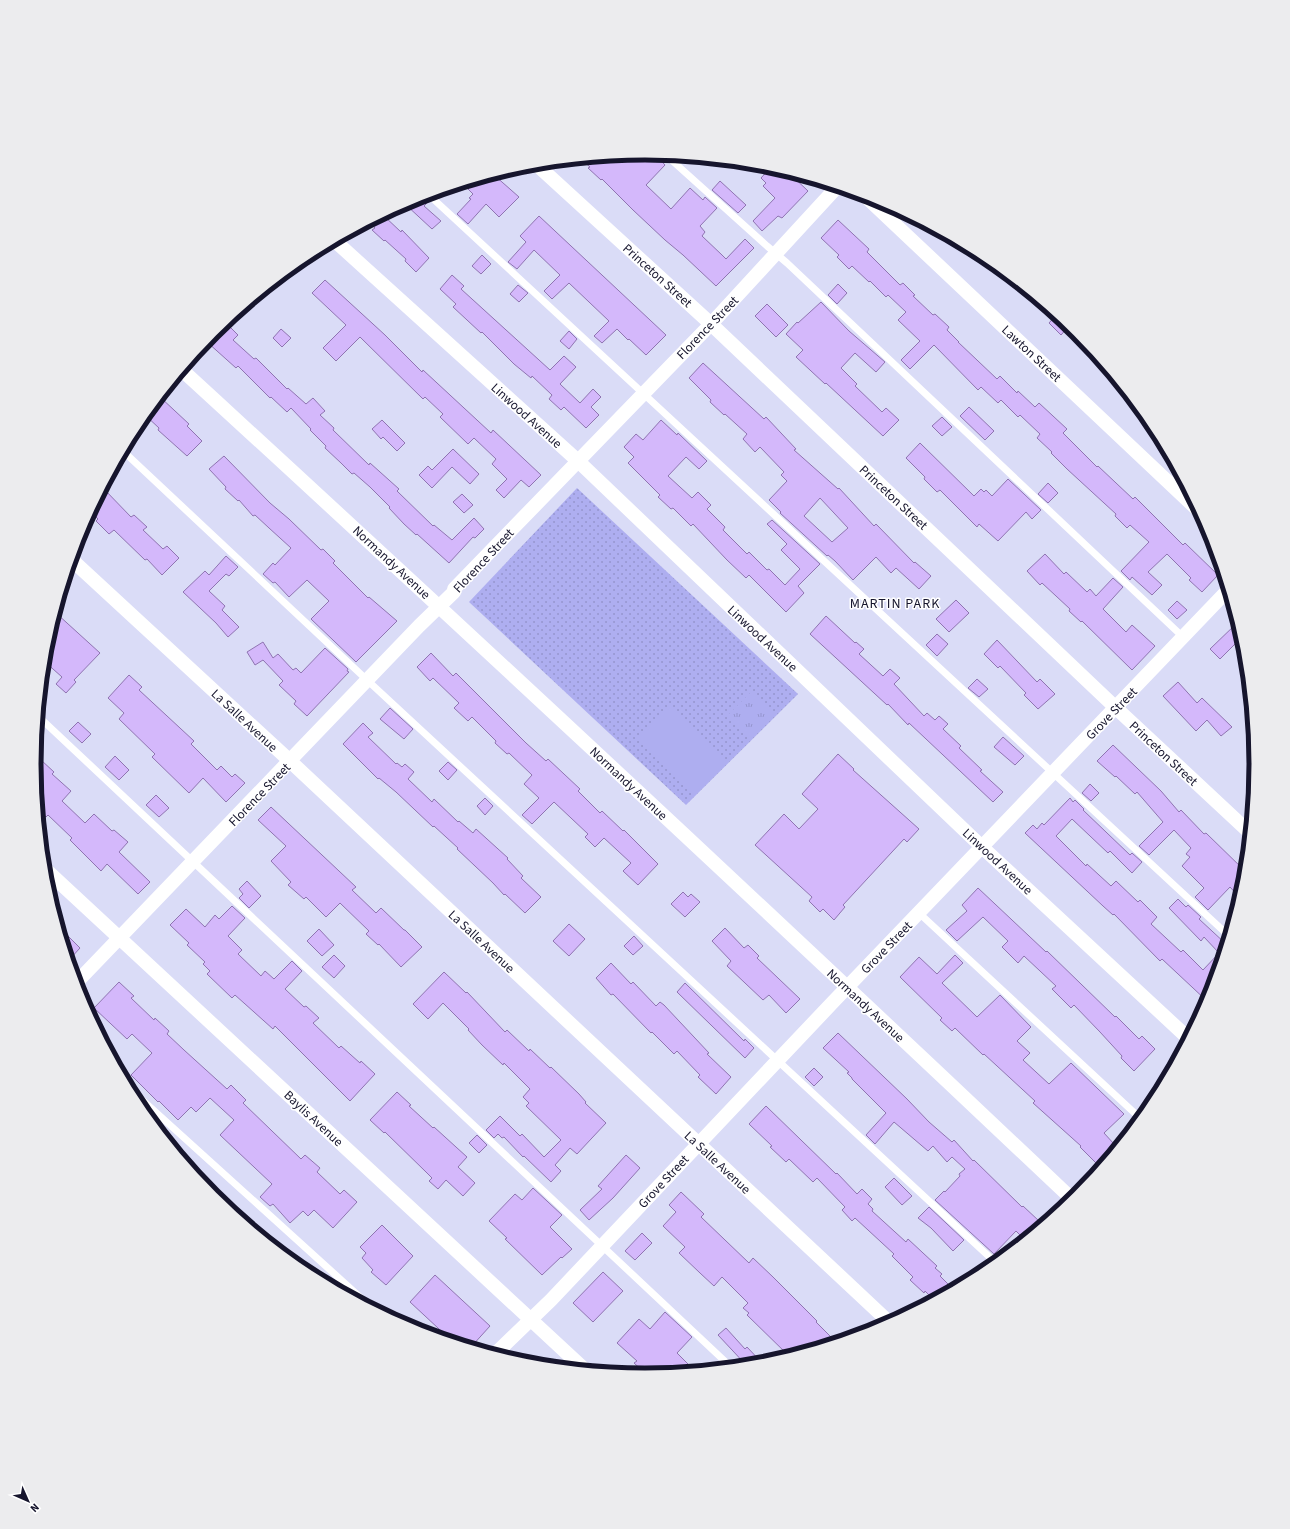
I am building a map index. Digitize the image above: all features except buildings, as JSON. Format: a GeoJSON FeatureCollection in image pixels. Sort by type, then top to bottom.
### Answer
{"type":"FeatureCollection","features":[{"type":"Feature","properties":{"kind":"street","name":"Princeton Street"},"geometry":{"type":"LineString","coordinates":[[542,170],[711,324],[1245,829]]}},
{"type":"Feature","properties":{"kind":"street","name":"Florence Street"},"geometry":{"type":"LineString","coordinates":[[81,979],[711,324],[834,191]]}},
{"type":"Feature","properties":{"kind":"street","name":"Lawton Street"},"geometry":{"type":"LineString","coordinates":[[875,206],[1189,502]]}},
{"type":"Feature","properties":{"kind":"street","name":"Linwood Avenue"},"geometry":{"type":"LineString","coordinates":[[338,244],[578,461],[593,477],[982,847],[1185,1035]]}},
{"type":"Feature","properties":{"kind":"street","name":"Normandy Avenue"},"geometry":{"type":"LineString","coordinates":[[185,373],[439,606],[1068,1196]]}},
{"type":"Feature","properties":{"kind":"street","name":"La Salle Avenue"},"geometry":{"type":"LineString","coordinates":[[76,563],[290,761],[885,1319]]}},
{"type":"Feature","properties":{"kind":"street","name":"Grove Street"},"geometry":{"type":"LineString","coordinates":[[499,1350],[551,1300],[698,1144],[1224,594]]}},
{"type":"Feature","properties":{"kind":"street","name":"Baylis Avenue"},"geometry":{"type":"LineString","coordinates":[[52,875],[578,1364]]}},
{"type":"Feature","properties":{"kind":"lane"},"geometry":{"type":"LineString","coordinates":[[673,161],[776,253],[1183,637]]}},
{"type":"Feature","properties":{"kind":"lane"},"geometry":{"type":"LineString","coordinates":[[433,199],[1225,933]]}},
{"type":"Feature","properties":{"kind":"lane"},"geometry":{"type":"LineString","coordinates":[[127,455],[367,680],[992,1259]]}},
{"type":"Feature","properties":{"kind":"lane"},"geometry":{"type":"LineString","coordinates":[[42,720],[726,1363]]}},
{"type":"Feature","properties":{"kind":"lane"},"geometry":{"type":"LineString","coordinates":[[919,913],[1136,1115]]}},
{"type":"Feature","properties":{"kind":"lane"},"geometry":{"type":"LineString","coordinates":[[144,1102],[359,1296]]}},
{"type":"Feature","properties":{"kind":"green space"},"geometry":{"type":"Polygon","coordinates":[[[577,488],[798,694],[686,805],[469,602],[577,488]]]}},
{"type":"Feature","properties":{"kind":"green space"},"geometry":{"type":"Polygon","coordinates":[[[751,692],[773,714],[750,737],[728,715],[751,692]]]}},
{"type":"Feature","properties":{"kind":"green space"},"geometry":{"type":"Polygon","coordinates":[[[669,706],[724,762],[694,792],[639,737],[669,706]]]}},
{"type":"Feature","properties":{"kind":"district","name":"MARTIN PARK"},"geometry":{"type":"Point","coordinates":[895,603]}}]}
